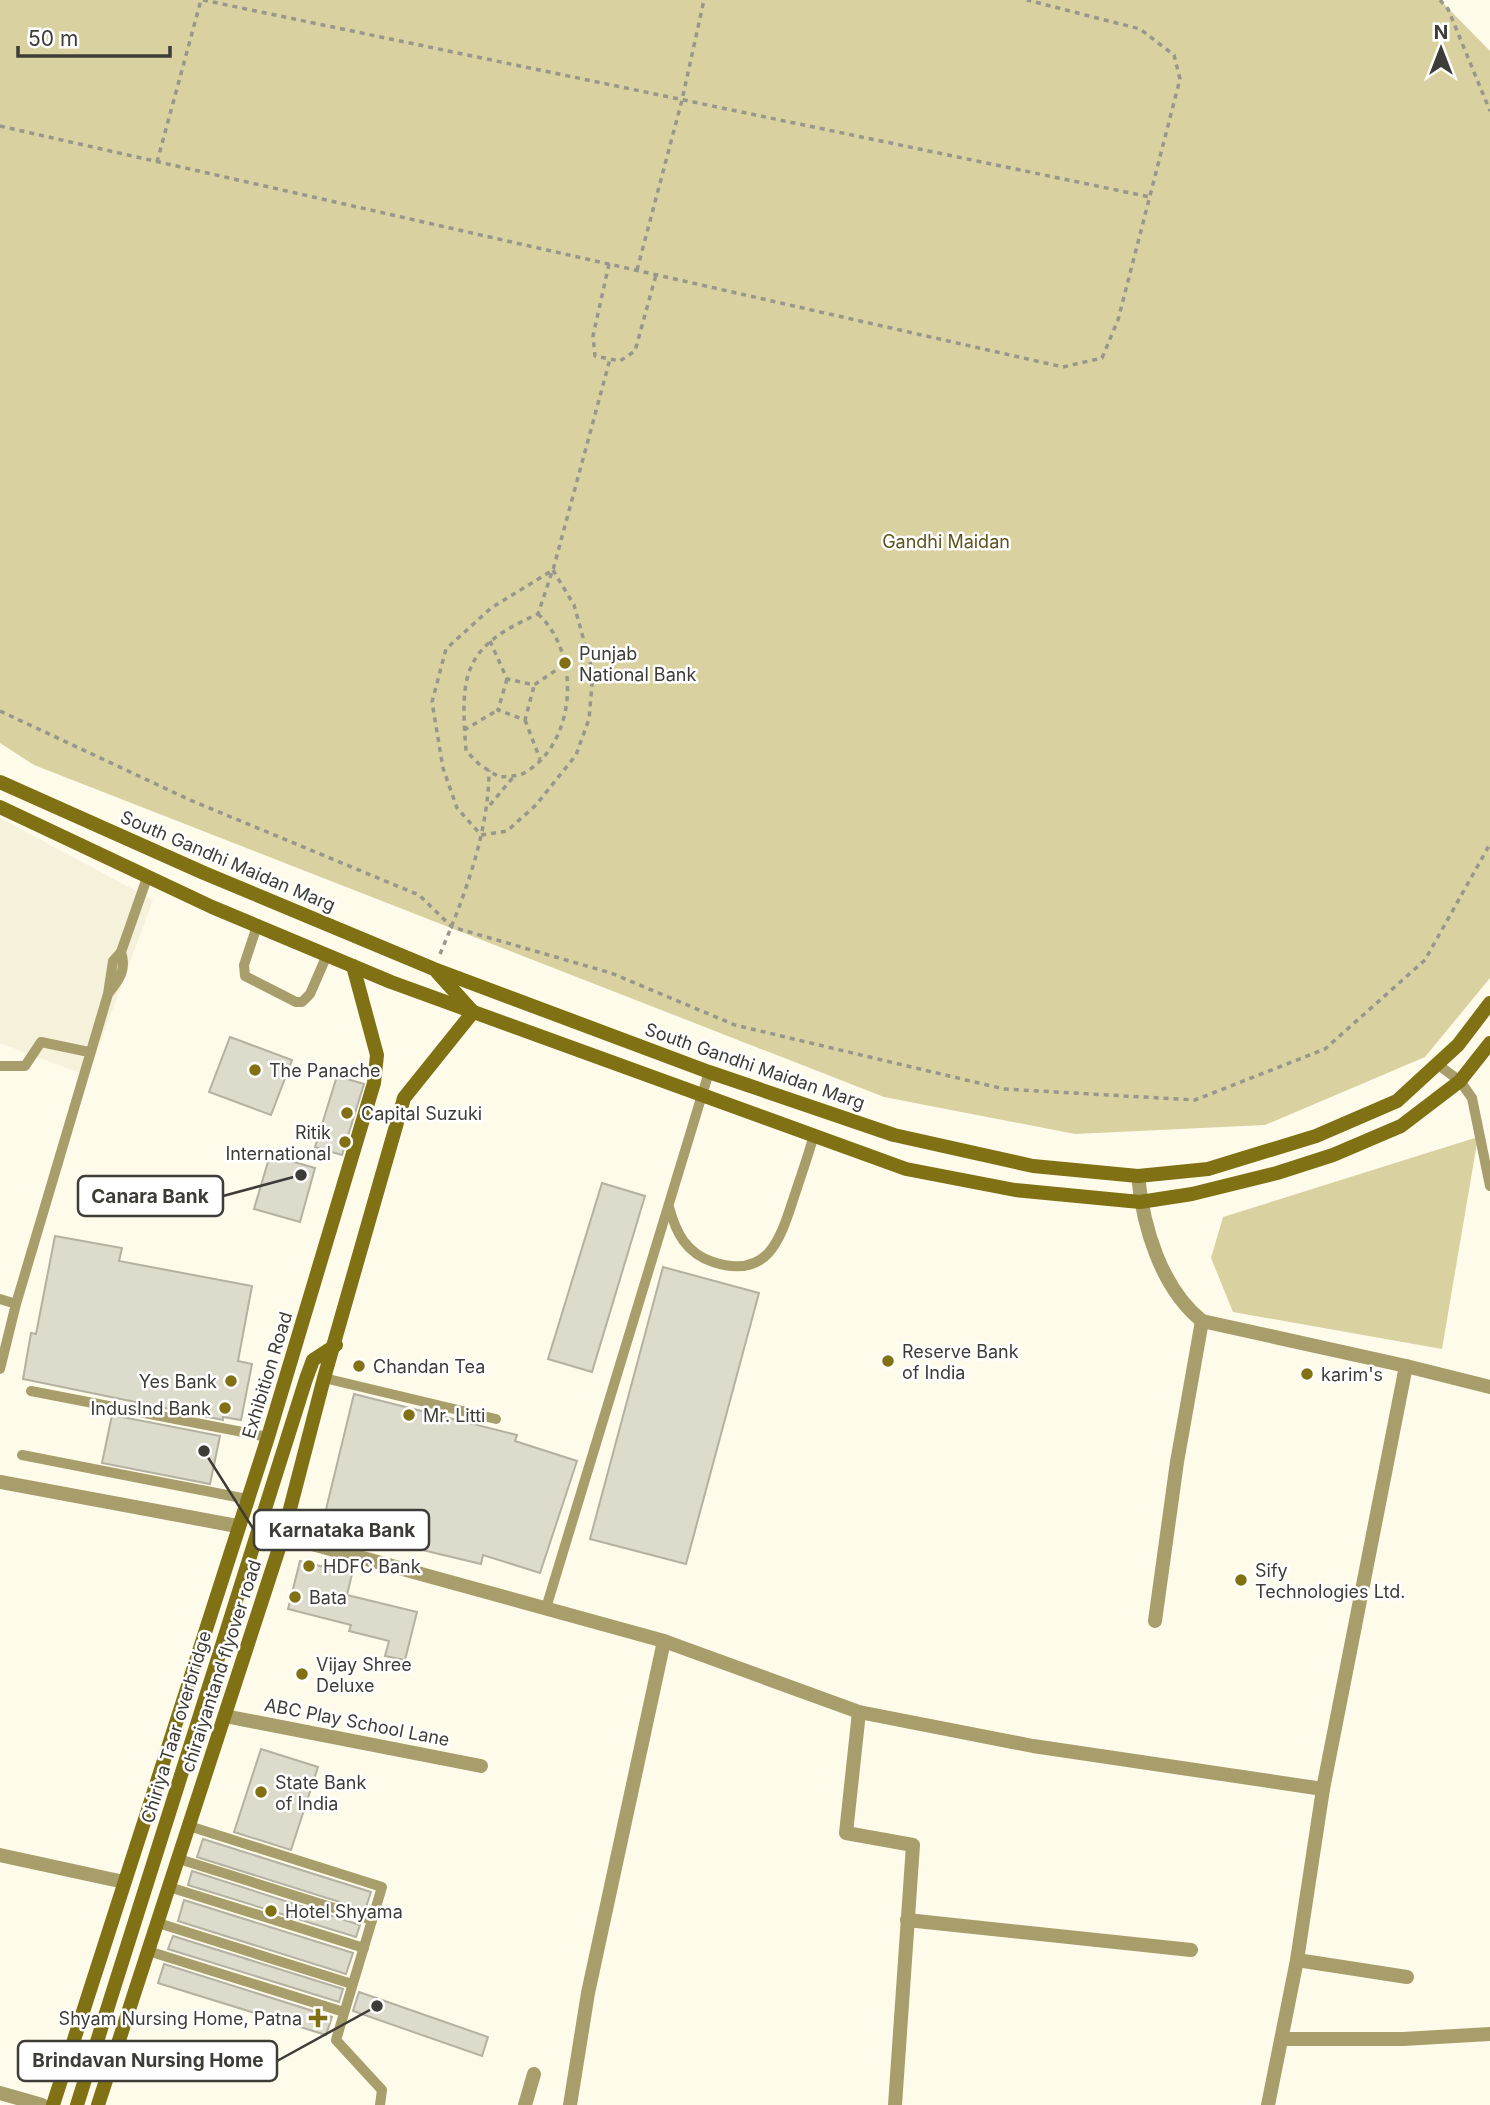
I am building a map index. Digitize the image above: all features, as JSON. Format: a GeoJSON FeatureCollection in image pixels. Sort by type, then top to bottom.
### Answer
{"type":"FeatureCollection","features":[{"type":"Feature","properties":{"kind":"main road","name":"South Gandhi Maidan Marg"},"geometry":{"type":"LineString","coordinates":[[0,782],[204,873],[434,969],[709,1072],[894,1135],[1033,1166],[1138,1176],[1208,1169],[1316,1136],[1397,1101],[1458,1045],[1490,1003]]}},
{"type":"Feature","properties":{"kind":"main road"},"geometry":{"type":"LineString","coordinates":[[0,807],[257,926],[473,1012],[920,1171],[1015,1190],[1140,1202],[1204,1191],[1333,1155],[1401,1126],[1460,1081],[1490,1043]]}},
{"type":"Feature","properties":{"kind":"main road","name":"Exhibition Road"},"geometry":{"type":"LineString","coordinates":[[53,2105],[237,1526],[268,1437],[374,1083],[377,1055],[353,966]]}},
{"type":"Feature","properties":{"kind":"main road"},"geometry":{"type":"LineString","coordinates":[[434,969],[473,1012]]}},
{"type":"Feature","properties":{"kind":"main road","name":"chiraiyantand flyover road"},"geometry":{"type":"LineString","coordinates":[[98,2105],[284,1536],[324,1378],[404,1098],[473,1012]]}},
{"type":"Feature","properties":{"kind":"main road"},"geometry":{"type":"LineString","coordinates":[[301,1329],[313,1360],[335,1345]]}},
{"type":"Feature","properties":{"kind":"main road","name":"Chiriya Taar overbridge"},"geometry":{"type":"LineString","coordinates":[[77,2105],[313,1360]]}},
{"type":"Feature","properties":{"kind":"street"},"geometry":{"type":"LineString","coordinates":[[1138,1176],[1140,1202],[1147,1227],[1170,1284],[1186,1308],[1202,1321],[1490,1387]]}},
{"type":"Feature","properties":{"kind":"street"},"geometry":{"type":"LineString","coordinates":[[1155,1622],[1177,1462],[1202,1321]]}},
{"type":"Feature","properties":{"kind":"street"},"geometry":{"type":"LineString","coordinates":[[1268,2105],[1297,1960],[1323,1789],[1406,1366]]}},
{"type":"Feature","properties":{"kind":"street"},"geometry":{"type":"LineString","coordinates":[[0,1482],[237,1526]]}},
{"type":"Feature","properties":{"kind":"street"},"geometry":{"type":"LineString","coordinates":[[284,1536],[664,1641],[859,1712],[1032,1745],[1323,1789]]}},
{"type":"Feature","properties":{"kind":"street"},"geometry":{"type":"LineString","coordinates":[[570,2105],[588,1993],[664,1641]]}},
{"type":"Feature","properties":{"kind":"street"},"geometry":{"type":"LineString","coordinates":[[859,1712],[846,1833],[913,1845],[895,2105]]}},
{"type":"Feature","properties":{"kind":"street","name":"ABC Play School Lane"},"geometry":{"type":"LineString","coordinates":[[225,1716],[481,1766]]}},
{"type":"Feature","properties":{"kind":"street"},"geometry":{"type":"LineString","coordinates":[[0,1854],[124,1882]]}},
{"type":"Feature","properties":{"kind":"street"},"geometry":{"type":"LineString","coordinates":[[907,1920],[1191,1950]]}},
{"type":"Feature","properties":{"kind":"street"},"geometry":{"type":"LineString","coordinates":[[1297,1960],[1407,1977]]}},
{"type":"Feature","properties":{"kind":"street"},"geometry":{"type":"LineString","coordinates":[[1283,2039],[1404,2039],[1490,2034]]}},
{"type":"Feature","properties":{"kind":"street"},"geometry":{"type":"LineString","coordinates":[[525,2105],[534,2074]]}},
{"type":"Feature","properties":{"kind":"street"},"geometry":{"type":"LineString","coordinates":[[0,2093],[42,2105]]}},
{"type":"Feature","properties":{"kind":"lane"},"geometry":{"type":"LineString","coordinates":[[0,1369],[16,1304],[108,994],[113,961],[121,952],[148,875]]}},
{"type":"Feature","properties":{"kind":"lane"},"geometry":{"type":"LineString","coordinates":[[257,926],[243,965],[245,976],[296,1002],[302,1002],[310,994],[327,955]]}},
{"type":"Feature","properties":{"kind":"lane"},"geometry":{"type":"LineString","coordinates":[[0,1066],[25,1066],[41,1042],[89,1052]]}},
{"type":"Feature","properties":{"kind":"lane"},"geometry":{"type":"LineString","coordinates":[[1437,1064],[1460,1081],[1475,1107],[1490,1186]]}},
{"type":"Feature","properties":{"kind":"lane"},"geometry":{"type":"LineString","coordinates":[[546,1608],[709,1072]]}},
{"type":"Feature","properties":{"kind":"lane"},"geometry":{"type":"LineString","coordinates":[[669,1206],[676,1232],[697,1256],[728,1267],[751,1265],[770,1253],[782,1234],[814,1135]]}},
{"type":"Feature","properties":{"kind":"lane"},"geometry":{"type":"LineString","coordinates":[[0,1299],[16,1304]]}},
{"type":"Feature","properties":{"kind":"lane"},"geometry":{"type":"LineString","coordinates":[[324,1378],[496,1419]]}},
{"type":"Feature","properties":{"kind":"lane"},"geometry":{"type":"LineString","coordinates":[[31,1391],[268,1437]]}},
{"type":"Feature","properties":{"kind":"lane"},"geometry":{"type":"LineString","coordinates":[[22,1455],[247,1499]]}},
{"type":"Feature","properties":{"kind":"lane"},"geometry":{"type":"LineString","coordinates":[[189,1826],[382,1887],[335,2040],[382,2090],[380,2105]]}},
{"type":"Feature","properties":{"kind":"lane"},"geometry":{"type":"LineString","coordinates":[[178,1859],[372,1920]]}},
{"type":"Feature","properties":{"kind":"lane"},"geometry":{"type":"LineString","coordinates":[[169,1887],[364,1948]]}},
{"type":"Feature","properties":{"kind":"lane"},"geometry":{"type":"LineString","coordinates":[[158,1923],[352,1984]]}},
{"type":"Feature","properties":{"kind":"lane"},"geometry":{"type":"LineString","coordinates":[[148,1951],[344,2012]]}},
{"type":"Feature","properties":{"kind":"path"},"geometry":{"type":"LineString","coordinates":[[157,162],[202,0],[1150,197]]}},
{"type":"Feature","properties":{"kind":"path"},"geometry":{"type":"LineString","coordinates":[[637,271],[682,100],[704,0]]}},
{"type":"Feature","properties":{"kind":"path"},"geometry":{"type":"LineString","coordinates":[[0,126],[1063,367],[1102,358],[1118,320],[1180,79],[1174,55],[1140,29],[1027,0]]}},
{"type":"Feature","properties":{"kind":"path"},"geometry":{"type":"LineString","coordinates":[[1440,0],[1448,9],[1490,111]]}},
{"type":"Feature","properties":{"kind":"path"},"geometry":{"type":"LineString","coordinates":[[609,264],[593,336],[595,356],[621,361],[635,351],[656,275]]}},
{"type":"Feature","properties":{"kind":"path"},"geometry":{"type":"LineString","coordinates":[[538,614],[548,623],[565,663],[568,702],[558,731],[540,759],[525,772],[499,777],[466,751],[464,679],[482,648],[507,628],[538,614],[553,570],[610,359]]}},
{"type":"Feature","properties":{"kind":"path"},"geometry":{"type":"LineString","coordinates":[[481,835],[457,808],[443,768],[432,702],[446,649],[491,608],[553,570]]}},
{"type":"Feature","properties":{"kind":"path"},"geometry":{"type":"LineString","coordinates":[[481,835],[507,831],[536,805],[576,755],[589,719],[593,673],[573,605],[553,570]]}},
{"type":"Feature","properties":{"kind":"path"},"geometry":{"type":"LineString","coordinates":[[464,730],[498,710],[508,679],[490,641]]}},
{"type":"Feature","properties":{"kind":"path"},"geometry":{"type":"LineString","coordinates":[[540,759],[525,720],[534,685],[565,663]]}},
{"type":"Feature","properties":{"kind":"path"},"geometry":{"type":"LineString","coordinates":[[508,679],[534,685]]}},
{"type":"Feature","properties":{"kind":"path"},"geometry":{"type":"LineString","coordinates":[[498,710],[525,720]]}},
{"type":"Feature","properties":{"kind":"path"},"geometry":{"type":"LineString","coordinates":[[0,711],[190,800],[419,895],[452,927],[611,973],[735,1025],[1004,1089],[1195,1100],[1325,1049],[1425,960],[1490,844]]}},
{"type":"Feature","properties":{"kind":"path"},"geometry":{"type":"LineString","coordinates":[[434,969],[452,927],[489,807],[489,770]]}},
{"type":"Feature","properties":{"kind":"path"},"geometry":{"type":"LineString","coordinates":[[489,807],[515,776]]}},
{"type":"Feature","properties":{"kind":"shaded area"},"geometry":{"type":"Polygon","coordinates":[[[0,818],[153,900],[88,1076],[0,1043],[0,818]]]}},
{"type":"Feature","properties":{"kind":"green space","name":"Gandhi Maidan"},"geometry":{"type":"Polygon","coordinates":[[[0,0],[1440,0],[1490,51],[1490,978],[1425,1057],[1265,1125],[1075,1134],[884,1097],[34,765],[0,743],[0,0]]]}},
{"type":"Feature","properties":{"kind":"green space"},"geometry":{"type":"Polygon","coordinates":[[[1478,1137],[1442,1349],[1233,1312],[1211,1258],[1223,1217],[1478,1137]]]}},
{"type":"Feature","properties":{"kind":"building"},"geometry":{"type":"Polygon","coordinates":[[[230,1037],[292,1060],[271,1115],[209,1092],[230,1037]]]}},
{"type":"Feature","properties":{"kind":"building"},"geometry":{"type":"Polygon","coordinates":[[[337,1076],[364,1084],[342,1155],[315,1147],[337,1076]]]}},
{"type":"Feature","properties":{"kind":"building"},"geometry":{"type":"Polygon","coordinates":[[[270,1155],[315,1168],[300,1222],[254,1209],[270,1155]]]}},
{"type":"Feature","properties":{"kind":"building"},"geometry":{"type":"Polygon","coordinates":[[[602,1183],[645,1196],[592,1372],[548,1359],[602,1183]]]}},
{"type":"Feature","properties":{"kind":"building"},"geometry":{"type":"Polygon","coordinates":[[[55,1236],[122,1248],[119,1261],[252,1286],[238,1361],[252,1364],[241,1420],[223,1417],[223,1420],[23,1379],[31,1333],[36,1334],[55,1236]]]}},
{"type":"Feature","properties":{"kind":"building"},"geometry":{"type":"Polygon","coordinates":[[[663,1267],[759,1293],[686,1564],[590,1539],[663,1267]]]}},
{"type":"Feature","properties":{"kind":"building"},"geometry":{"type":"Polygon","coordinates":[[[354,1394],[517,1435],[515,1441],[577,1461],[540,1573],[483,1555],[481,1564],[322,1526],[354,1394]]]}},
{"type":"Feature","properties":{"kind":"building"},"geometry":{"type":"Polygon","coordinates":[[[112,1415],[220,1436],[210,1484],[102,1463],[112,1415]]]}},
{"type":"Feature","properties":{"kind":"building"},"geometry":{"type":"Polygon","coordinates":[[[300,1561],[352,1574],[347,1595],[417,1612],[405,1660],[385,1656],[389,1641],[349,1631],[351,1625],[288,1609],[300,1561]]]}},
{"type":"Feature","properties":{"kind":"building"},"geometry":{"type":"Polygon","coordinates":[[[261,1749],[318,1767],[291,1850],[234,1832],[261,1749]]]}},
{"type":"Feature","properties":{"kind":"building"},"geometry":{"type":"Polygon","coordinates":[[[203,1839],[371,1892],[365,1910],[197,1857],[203,1839]]]}},
{"type":"Feature","properties":{"kind":"building"},"geometry":{"type":"Polygon","coordinates":[[[192,1871],[360,1925],[356,1937],[188,1885],[192,1871]]]}},
{"type":"Feature","properties":{"kind":"building"},"geometry":{"type":"Polygon","coordinates":[[[184,1900],[353,1953],[346,1974],[178,1921],[184,1900]]]}},
{"type":"Feature","properties":{"kind":"building"},"geometry":{"type":"Polygon","coordinates":[[[173,1936],[343,1989],[339,2002],[168,1949],[173,1936]]]}},
{"type":"Feature","properties":{"kind":"building"},"geometry":{"type":"Polygon","coordinates":[[[164,1964],[332,2017],[326,2035],[158,1983],[164,1964]]]}},
{"type":"Feature","properties":{"kind":"building"},"geometry":{"type":"Polygon","coordinates":[[[359,1992],[488,2037],[482,2056],[353,2011],[359,1992]]]}},
{"type":"Feature","properties":{"kind":"place","name":"Punjab National Bank"},"geometry":{"type":"Point","coordinates":[565,663]}},
{"type":"Feature","properties":{"kind":"place","name":"The Panache"},"geometry":{"type":"Point","coordinates":[255,1070]}},
{"type":"Feature","properties":{"kind":"place","name":"Capital Suzuki"},"geometry":{"type":"Point","coordinates":[347,1113]}},
{"type":"Feature","properties":{"kind":"place","name":"Ritik International"},"geometry":{"type":"Point","coordinates":[345,1142]}},
{"type":"Feature","properties":{"kind":"place","name":"Canara Bank"},"geometry":{"type":"Point","coordinates":[301,1175]}},
{"type":"Feature","properties":{"kind":"place","name":"Reserve Bank of India"},"geometry":{"type":"Point","coordinates":[888,1361]}},
{"type":"Feature","properties":{"kind":"place","name":"Chandan Tea"},"geometry":{"type":"Point","coordinates":[359,1366]}},
{"type":"Feature","properties":{"kind":"place","name":"karim's"},"geometry":{"type":"Point","coordinates":[1307,1374]}},
{"type":"Feature","properties":{"kind":"place","name":"Yes Bank"},"geometry":{"type":"Point","coordinates":[231,1381]}},
{"type":"Feature","properties":{"kind":"place","name":"IndusInd Bank"},"geometry":{"type":"Point","coordinates":[225,1408]}},
{"type":"Feature","properties":{"kind":"place","name":"Mr. Litti"},"geometry":{"type":"Point","coordinates":[409,1415]}},
{"type":"Feature","properties":{"kind":"place","name":"Karnataka Bank"},"geometry":{"type":"Point","coordinates":[204,1451]}},
{"type":"Feature","properties":{"kind":"place","name":"HDFC Bank"},"geometry":{"type":"Point","coordinates":[309,1566]}},
{"type":"Feature","properties":{"kind":"place","name":"Sify Technologies Ltd."},"geometry":{"type":"Point","coordinates":[1241,1580]}},
{"type":"Feature","properties":{"kind":"place","name":"Bata"},"geometry":{"type":"Point","coordinates":[295,1597]}},
{"type":"Feature","properties":{"kind":"place","name":"Vijay Shree Deluxe"},"geometry":{"type":"Point","coordinates":[302,1674]}},
{"type":"Feature","properties":{"kind":"place","name":"State Bank of India"},"geometry":{"type":"Point","coordinates":[261,1792]}},
{"type":"Feature","properties":{"kind":"place","name":"Hotel Shyama"},"geometry":{"type":"Point","coordinates":[271,1911]}},
{"type":"Feature","properties":{"kind":"place","name":"Brindavan Nursing Home"},"geometry":{"type":"Point","coordinates":[377,2006]}},
{"type":"Feature","properties":{"kind":"place","name":"Shyam Nursing Home, Patna"},"geometry":{"type":"Point","coordinates":[318,2018]}}]}
